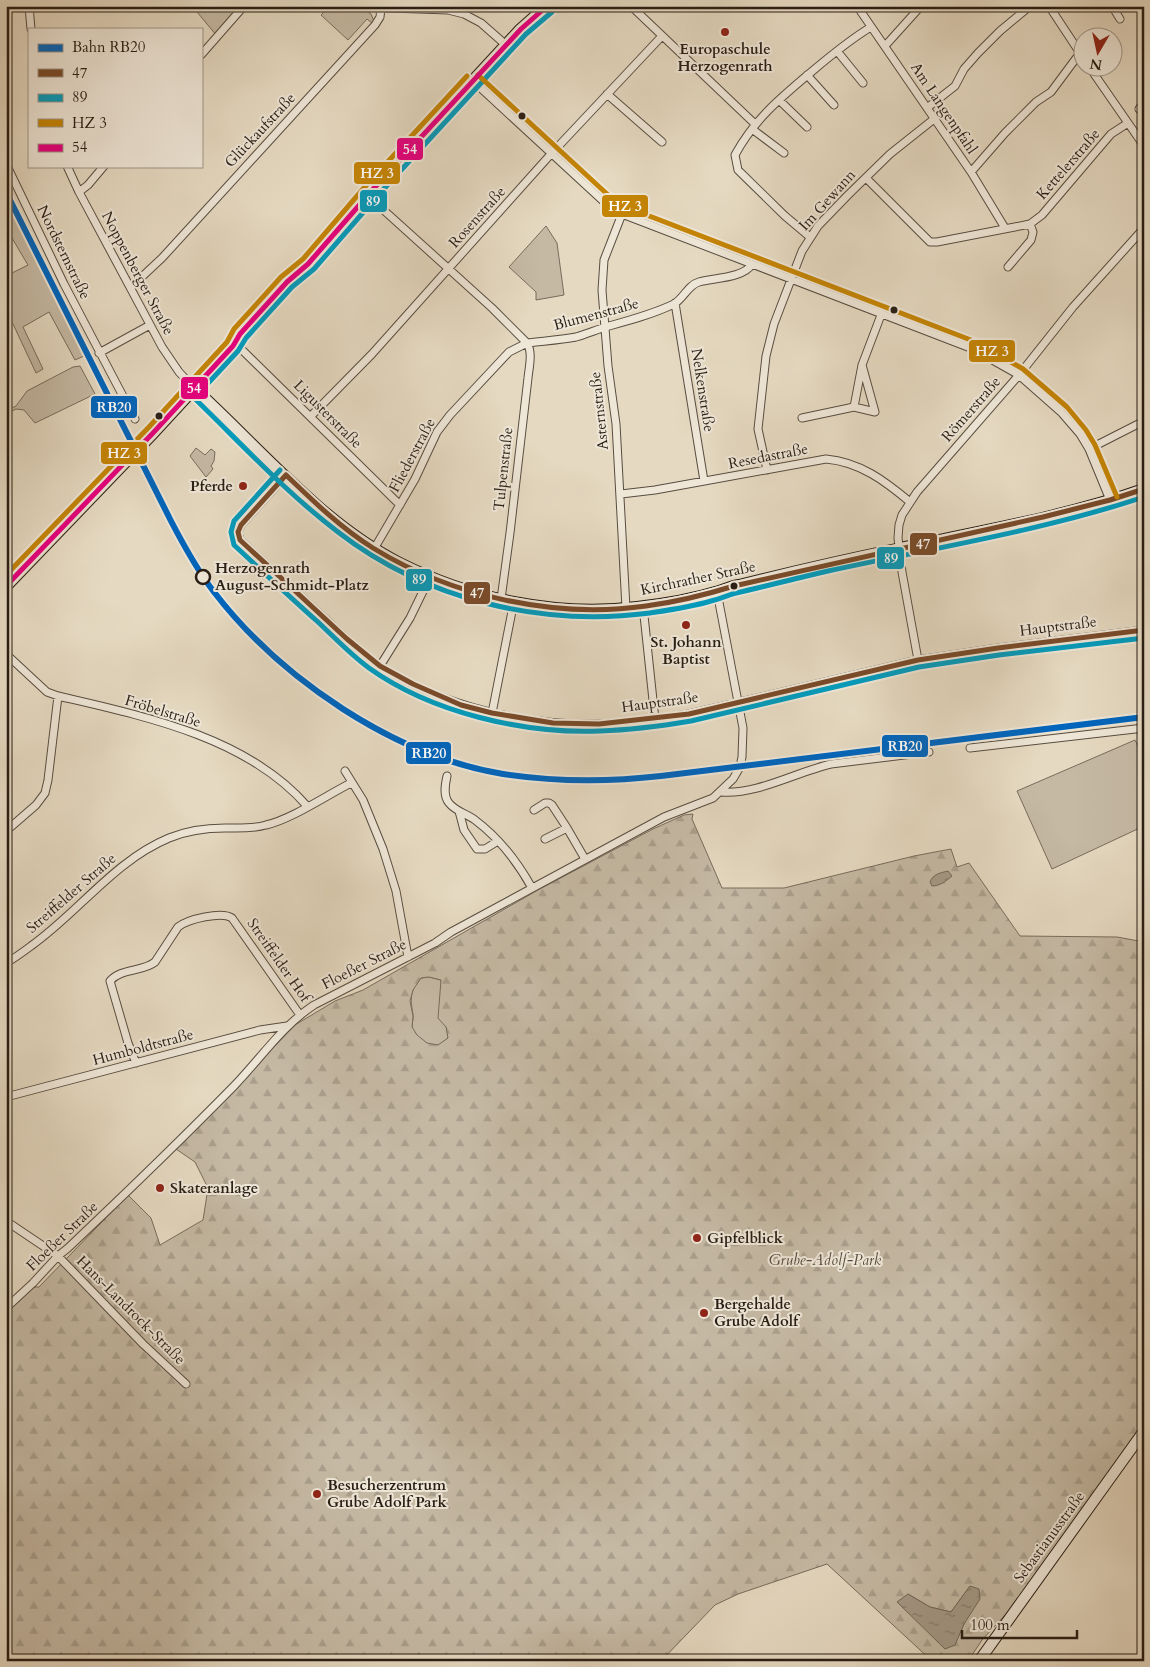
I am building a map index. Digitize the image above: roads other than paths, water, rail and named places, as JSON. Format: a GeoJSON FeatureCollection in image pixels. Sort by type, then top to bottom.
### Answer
{"type":"FeatureCollection","features":[{"type":"Feature","properties":{"kind":"main road"},"geometry":{"type":"LineString","coordinates":[[6,586],[72,519],[236,343],[240,334],[267,304],[318,253],[506,45],[547,6]]}},
{"type":"Feature","properties":{"kind":"main road","name":"Kirchrather Straße"},"geometry":{"type":"LineString","coordinates":[[194,388],[325,511],[352,534],[374,549],[430,577],[500,599],[559,608],[626,608],[717,592],[734,586],[898,548],[1043,517],[1110,500],[1144,489]]}},
{"type":"Feature","properties":{"kind":"main road","name":"Sebastianusstraße"},"geometry":{"type":"LineString","coordinates":[[979,1661],[1144,1431]]}},
{"type":"Feature","properties":{"kind":"street"},"geometry":{"type":"LineString","coordinates":[[29,6],[31,28]]}},
{"type":"Feature","properties":{"kind":"street"},"geometry":{"type":"LineString","coordinates":[[202,54],[244,6]]}},
{"type":"Feature","properties":{"kind":"street"},"geometry":{"type":"LineString","coordinates":[[331,6],[448,10],[464,14],[481,23],[506,45]]}},
{"type":"Feature","properties":{"kind":"street"},"geometry":{"type":"LineString","coordinates":[[631,6],[784,153]]}},
{"type":"Feature","properties":{"kind":"street","name":"Am Langenpfahl"},"geometry":{"type":"LineString","coordinates":[[857,6],[971,172],[1005,228]]}},
{"type":"Feature","properties":{"kind":"street"},"geometry":{"type":"LineString","coordinates":[[885,46],[921,6]]}},
{"type":"Feature","properties":{"kind":"street"},"geometry":{"type":"LineString","coordinates":[[927,108],[955,86],[964,69],[978,53],[1000,31],[1030,6]]}},
{"type":"Feature","properties":{"kind":"street"},"geometry":{"type":"LineString","coordinates":[[1049,6],[1072,41]]}},
{"type":"Feature","properties":{"kind":"street"},"geometry":{"type":"LineString","coordinates":[[1112,6],[1120,19]]}},
{"type":"Feature","properties":{"kind":"street","name":"Glückaufstraße"},"geometry":{"type":"LineString","coordinates":[[131,287],[162,258],[375,25],[380,17],[381,8]]}},
{"type":"Feature","properties":{"kind":"street"},"geometry":{"type":"LineString","coordinates":[[810,237],[785,216],[738,170],[735,156],[754,126],[790,88],[837,50],[871,27]]}},
{"type":"Feature","properties":{"kind":"street","name":"Rosenstraße"},"geometry":{"type":"LineString","coordinates":[[311,416],[372,354],[551,154],[662,36]]}},
{"type":"Feature","properties":{"kind":"street"},"geometry":{"type":"LineString","coordinates":[[837,50],[863,83]]}},
{"type":"Feature","properties":{"kind":"street"},"geometry":{"type":"LineString","coordinates":[[971,172],[1005,133],[1036,102],[1051,92],[1072,66]]}},
{"type":"Feature","properties":{"kind":"street"},"geometry":{"type":"LineString","coordinates":[[807,75],[834,105]]}},
{"type":"Feature","properties":{"kind":"street"},"geometry":{"type":"LineString","coordinates":[[1097,78],[1144,146]]}},
{"type":"Feature","properties":{"kind":"street"},"geometry":{"type":"LineString","coordinates":[[473,81],[602,200],[622,214],[973,349],[1019,374],[1060,412],[1080,434],[1089,449],[1110,500]]}},
{"type":"Feature","properties":{"kind":"street"},"geometry":{"type":"LineString","coordinates":[[607,94],[662,142]]}},
{"type":"Feature","properties":{"kind":"street"},"geometry":{"type":"LineString","coordinates":[[779,100],[807,127]]}},
{"type":"Feature","properties":{"kind":"street","name":"Im Gewann"},"geometry":{"type":"LineString","coordinates":[[767,470],[758,429],[766,356],[774,324],[802,251],[818,226],[890,154],[934,119]]}},
{"type":"Feature","properties":{"kind":"street","name":"Kettelerstraße"},"geometry":{"type":"LineString","coordinates":[[1030,224],[1042,215],[1111,134],[1128,123]]}},
{"type":"Feature","properties":{"kind":"street","name":"Nordsternstraße"},"geometry":{"type":"LineString","coordinates":[[6,164],[99,353],[135,419]]}},
{"type":"Feature","properties":{"kind":"street","name":"Noppenberger Straße"},"geometry":{"type":"LineString","coordinates":[[68,168],[162,347],[179,372],[194,388]]}},
{"type":"Feature","properties":{"kind":"street"},"geometry":{"type":"LineString","coordinates":[[79,192],[88,185],[102,168]]}},
{"type":"Feature","properties":{"kind":"street"},"geometry":{"type":"LineString","coordinates":[[866,178],[930,242],[1030,224],[1033,232],[1031,240],[1008,267]]}},
{"type":"Feature","properties":{"kind":"street"},"geometry":{"type":"LineString","coordinates":[[368,196],[511,325],[527,343]]}},
{"type":"Feature","properties":{"kind":"street","name":"Asternstraße"},"geometry":{"type":"LineString","coordinates":[[622,214],[604,260],[602,290],[608,366],[616,424],[626,608]]}},
{"type":"Feature","properties":{"kind":"street","name":"Römerstraße"},"geometry":{"type":"LineString","coordinates":[[918,660],[898,548],[899,525],[910,502],[1019,374],[1073,306],[1144,228]]}},
{"type":"Feature","properties":{"kind":"street","name":"Blumenstraße"},"geometry":{"type":"LineString","coordinates":[[527,343],[577,337],[605,327],[642,318],[675,303],[684,297],[688,290],[697,282],[738,274],[749,270],[752,264]]}},
{"type":"Feature","properties":{"kind":"street","name":"Nelkenstraße"},"geometry":{"type":"LineString","coordinates":[[675,303],[704,481]]}},
{"type":"Feature","properties":{"kind":"street"},"geometry":{"type":"LineString","coordinates":[[854,407],[862,365],[881,315]]}},
{"type":"Feature","properties":{"kind":"street"},"geometry":{"type":"LineString","coordinates":[[99,353],[150,326]]}},
{"type":"Feature","properties":{"kind":"street","name":"Ligusterstraße"},"geometry":{"type":"LineString","coordinates":[[236,343],[400,505]]}},
{"type":"Feature","properties":{"kind":"street","name":"Fliederstraße"},"geometry":{"type":"LineString","coordinates":[[374,549],[415,479],[437,432],[450,415],[509,352],[527,343]]}},
{"type":"Feature","properties":{"kind":"street","name":"Tulpenstraße"},"geometry":{"type":"LineString","coordinates":[[500,599],[507,560],[528,378],[530,355],[527,343]]}},
{"type":"Feature","properties":{"kind":"street"},"geometry":{"type":"LineString","coordinates":[[802,418],[854,407],[875,412],[862,365]]}},
{"type":"Feature","properties":{"kind":"street"},"geometry":{"type":"LineString","coordinates":[[1089,449],[1144,421]]}},
{"type":"Feature","properties":{"kind":"street","name":"Resedastraße"},"geometry":{"type":"LineString","coordinates":[[621,494],[655,490],[813,461],[841,460],[884,480],[910,502]]}},
{"type":"Feature","properties":{"kind":"street","name":"Hauptstraße"},"geometry":{"type":"LineString","coordinates":[[286,475],[241,524],[238,532],[240,540],[347,639],[380,666],[412,684],[462,705],[492,713],[562,723],[599,724],[655,719],[689,714],[918,660],[1144,630]]}},
{"type":"Feature","properties":{"kind":"street"},"geometry":{"type":"LineString","coordinates":[[380,666],[410,618],[430,577]]}},
{"type":"Feature","properties":{"kind":"street","name":"Floeßer Straße"},"geometry":{"type":"LineString","coordinates":[[6,1308],[235,1084],[300,1014],[664,817],[704,803],[721,792],[733,779],[740,767],[743,728],[717,592]]}},
{"type":"Feature","properties":{"kind":"street"},"geometry":{"type":"LineString","coordinates":[[492,713],[514,601]]}},
{"type":"Feature","properties":{"kind":"street"},"geometry":{"type":"LineString","coordinates":[[643,606],[655,719]]}},
{"type":"Feature","properties":{"kind":"street","name":"Fröbelstraße"},"geometry":{"type":"LineString","coordinates":[[6,654],[47,692],[166,724],[230,749],[282,782],[307,806]]}},
{"type":"Feature","properties":{"kind":"street"},"geometry":{"type":"LineString","coordinates":[[6,831],[36,805],[45,793],[58,696]]}},
{"type":"Feature","properties":{"kind":"street"},"geometry":{"type":"LineString","coordinates":[[970,748],[1144,728]]}},
{"type":"Feature","properties":{"kind":"street"},"geometry":{"type":"LineString","coordinates":[[721,792],[746,791],[831,764],[929,752]]}},
{"type":"Feature","properties":{"kind":"street"},"geometry":{"type":"LineString","coordinates":[[345,771],[363,800],[388,864],[396,891],[408,957]]}},
{"type":"Feature","properties":{"kind":"street"},"geometry":{"type":"LineString","coordinates":[[447,776],[445,786],[446,797],[449,803],[474,820],[498,841],[515,859],[532,888]]}},
{"type":"Feature","properties":{"kind":"street","name":"Streiffelder Straße"},"geometry":{"type":"LineString","coordinates":[[6,963],[49,933],[86,900],[111,874],[135,856],[169,838],[193,830],[248,829],[267,825],[351,783]]}},
{"type":"Feature","properties":{"kind":"street"},"geometry":{"type":"LineString","coordinates":[[534,810],[545,803],[549,803],[567,828],[585,859]]}},
{"type":"Feature","properties":{"kind":"street"},"geometry":{"type":"LineString","coordinates":[[459,811],[464,830],[477,849],[485,849],[498,841]]}},
{"type":"Feature","properties":{"kind":"street"},"geometry":{"type":"LineString","coordinates":[[545,839],[567,828]]}},
{"type":"Feature","properties":{"kind":"street","name":"Streiffelder Hof"},"geometry":{"type":"LineString","coordinates":[[136,1063],[128,1043],[110,981],[118,975],[150,966],[155,962],[178,926],[183,922],[220,915],[228,915],[232,918],[300,1014]]}},
{"type":"Feature","properties":{"kind":"street","name":"Humboldtstraße"},"geometry":{"type":"LineString","coordinates":[[6,1097],[260,1030],[287,1026]]}},
{"type":"Feature","properties":{"kind":"street","name":"Hans-Landrock-Straße"},"geometry":{"type":"LineString","coordinates":[[6,1221],[58,1256],[143,1344],[186,1384]]}},
{"type":"Feature","properties":{"kind":"water"},"geometry":{"type":"Polygon","coordinates":[[[948,871],[952,876],[940,884],[932,886],[930,882],[933,877],[948,871]]]}},
{"type":"Feature","properties":{"kind":"water"},"geometry":{"type":"Polygon","coordinates":[[[970,1586],[979,1589],[980,1599],[964,1624],[955,1645],[945,1649],[897,1602],[908,1594],[930,1607],[951,1612],[970,1586]]]}},
{"type":"Feature","properties":{"kind":"rail line","name":"RB20"},"geometry":{"type":"LineString","coordinates":[[6,192],[171,521],[191,558],[214,592],[241,624],[272,655],[306,683],[343,709],[381,731],[421,750],[462,765],[523,777],[562,780],[621,779],[661,776],[1144,717]]}},
{"type":"Feature","properties":{"kind":"place","name":"Europaschule Herzogenrath"},"geometry":{"type":"Point","coordinates":[725,32]}},
{"type":"Feature","properties":{"kind":"place","name":"Pferde"},"geometry":{"type":"Point","coordinates":[243,486]}},
{"type":"Feature","properties":{"kind":"place","name":"Herzogenrath August-Schmidt-Platz"},"geometry":{"type":"Point","coordinates":[203,577]}},
{"type":"Feature","properties":{"kind":"place","name":"St. Johann Baptist"},"geometry":{"type":"Point","coordinates":[686,625]}},
{"type":"Feature","properties":{"kind":"place","name":"Skateranlage"},"geometry":{"type":"Point","coordinates":[160,1188]}},
{"type":"Feature","properties":{"kind":"place","name":"Gipfelblick"},"geometry":{"type":"Point","coordinates":[697,1238]}},
{"type":"Feature","properties":{"kind":"place","name":"Bergehalde Grube Adolf"},"geometry":{"type":"Point","coordinates":[704,1313]}},
{"type":"Feature","properties":{"kind":"place","name":"Besucherzentrum Grube Adolf Park"},"geometry":{"type":"Point","coordinates":[317,1494]}},
{"type":"Feature","properties":{"kind":"park label","name":"Grube-Adolf-Park"},"geometry":{"type":"Point","coordinates":[825,1260]}}]}
